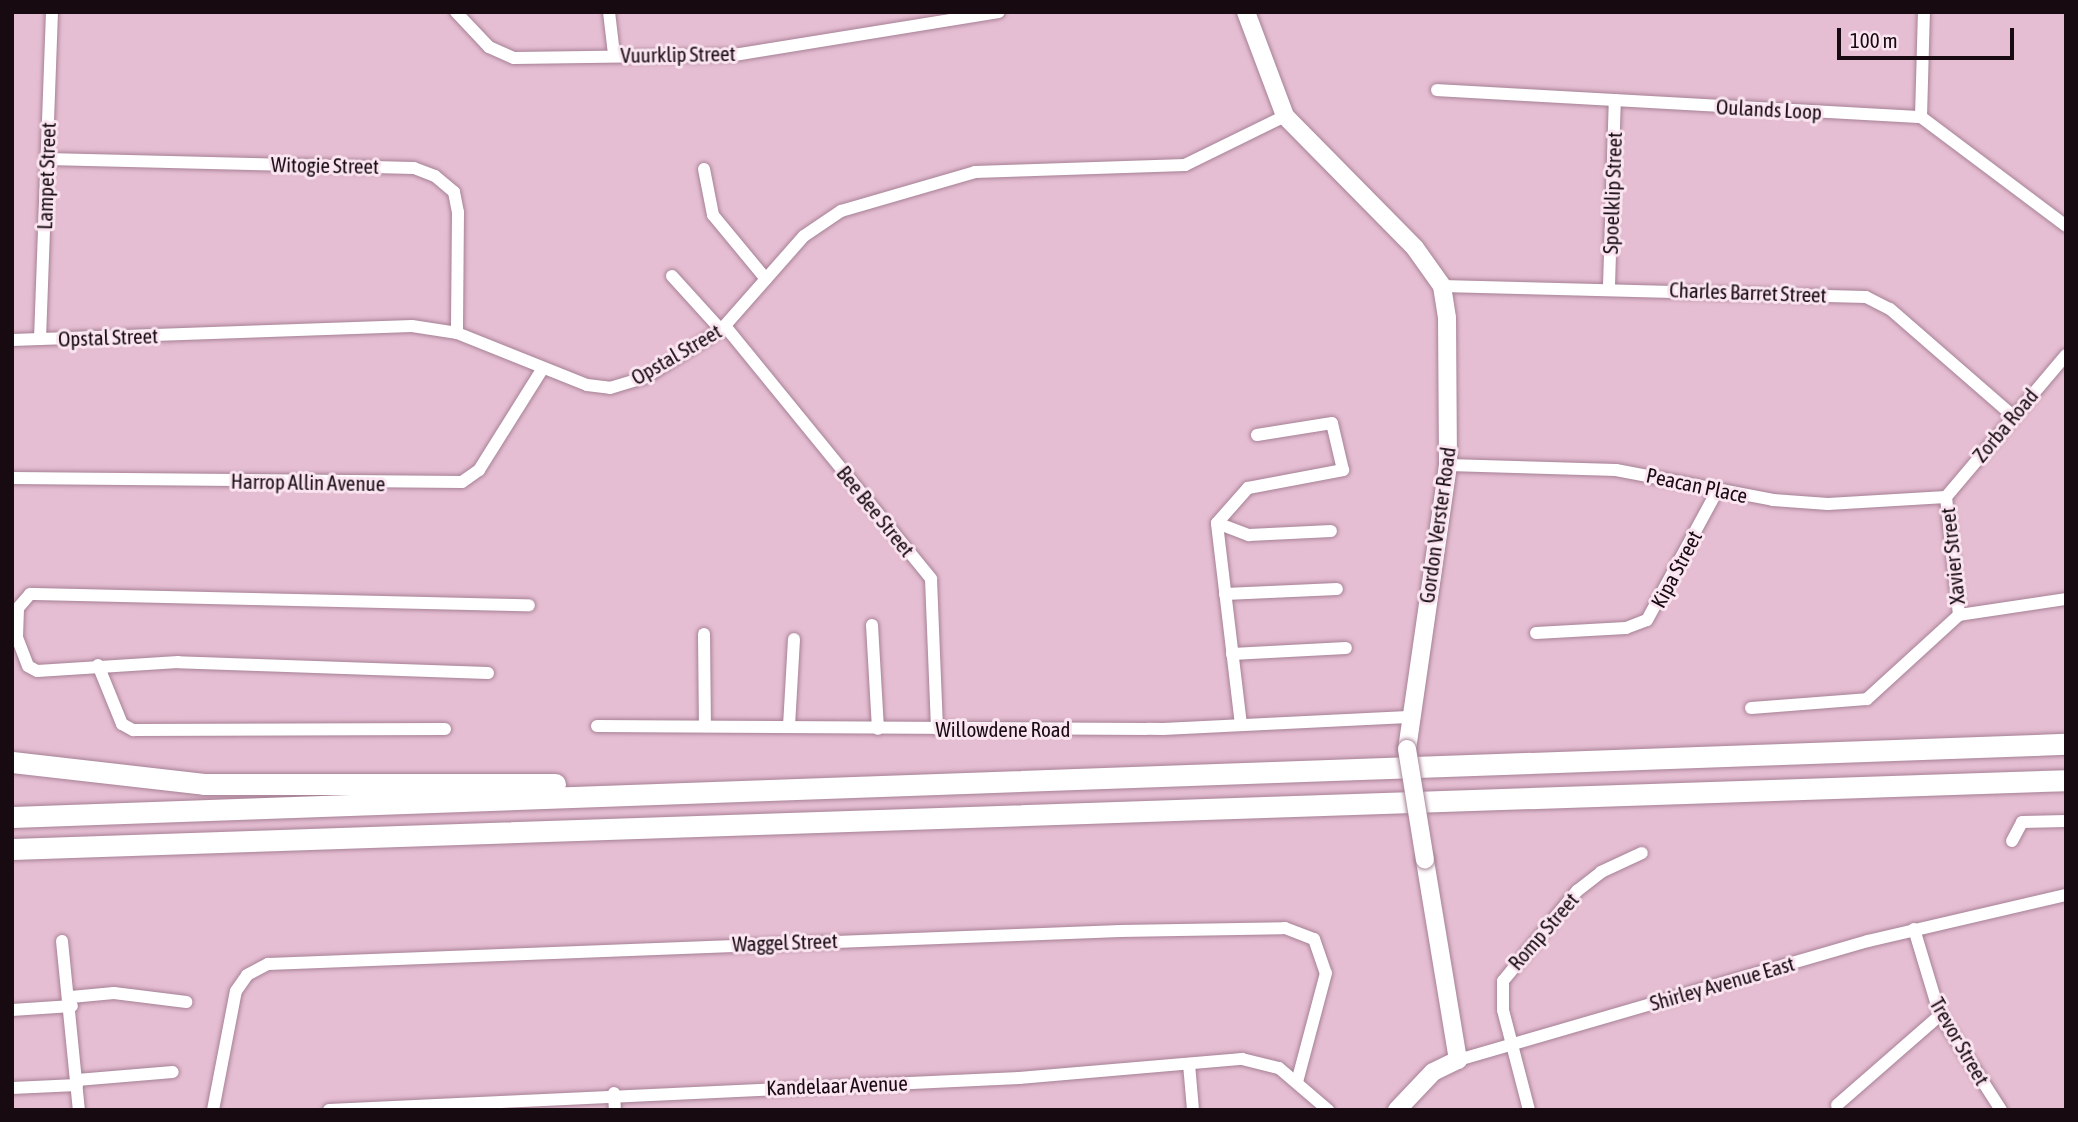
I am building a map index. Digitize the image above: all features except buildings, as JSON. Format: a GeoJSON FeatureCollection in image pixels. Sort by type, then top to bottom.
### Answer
{"type":"FeatureCollection","features":[{"type":"Feature","properties":{"kind":"highway"},"geometry":{"type":"LineString","coordinates":[[12,817],[891,783],[2066,744]]}},
{"type":"Feature","properties":{"kind":"highway"},"geometry":{"type":"LineString","coordinates":[[12,761],[143,780],[292,788],[891,783]]}},
{"type":"Feature","properties":{"kind":"highway"},"geometry":{"type":"LineString","coordinates":[[12,849],[2066,780]]}},
{"type":"Feature","properties":{"kind":"highway"},"geometry":{"type":"LineString","coordinates":[[1851,788],[2066,788]]}},
{"type":"Feature","properties":{"kind":"street","name":"Lampet Street"},"geometry":{"type":"LineString","coordinates":[[40,340],[52,12]]}},
{"type":"Feature","properties":{"kind":"street","name":"Vuurklip Street"},"geometry":{"type":"LineString","coordinates":[[456,12],[489,47],[514,58],[614,54],[734,55],[999,12]]}},
{"type":"Feature","properties":{"kind":"street"},"geometry":{"type":"LineString","coordinates":[[609,12],[614,54]]}},
{"type":"Feature","properties":{"kind":"street","name":"Gordon Verster Road"},"geometry":{"type":"LineString","coordinates":[[1246,12],[1285,116],[1415,248],[1442,286],[1447,318],[1448,465],[1408,717],[1407,749],[1458,1060]]}},
{"type":"Feature","properties":{"kind":"street"},"geometry":{"type":"LineString","coordinates":[[1924,12],[1921,117],[2066,226]]}},
{"type":"Feature","properties":{"kind":"street","name":"Oulands Loop"},"geometry":{"type":"LineString","coordinates":[[1437,90],[1921,117]]}},
{"type":"Feature","properties":{"kind":"street","name":"Spoelklip Street"},"geometry":{"type":"LineString","coordinates":[[1609,286],[1615,100]]}},
{"type":"Feature","properties":{"kind":"street","name":"Opstal Street"},"geometry":{"type":"LineString","coordinates":[[12,340],[412,326],[457,333],[587,385],[619,386],[646,377],[723,328],[824,219],[873,199],[975,172],[1185,165],[1285,116]]}},
{"type":"Feature","properties":{"kind":"street","name":"Witogie Street"},"geometry":{"type":"LineString","coordinates":[[47,159],[414,167],[435,176],[454,192],[458,212],[457,333]]}},
{"type":"Feature","properties":{"kind":"street"},"geometry":{"type":"LineString","coordinates":[[704,169],[713,215],[766,279]]}},
{"type":"Feature","properties":{"kind":"street","name":"Bee Bee Street"},"geometry":{"type":"LineString","coordinates":[[672,276],[723,328],[931,579],[937,729]]}},
{"type":"Feature","properties":{"kind":"street","name":"Charles Barret Street"},"geometry":{"type":"LineString","coordinates":[[1442,286],[1609,286],[1873,299],[2012,415]]}},
{"type":"Feature","properties":{"kind":"street","name":"Zorba Road"},"geometry":{"type":"LineString","coordinates":[[1947,497],[2012,415],[2066,355]]}},
{"type":"Feature","properties":{"kind":"street","name":"Harrop Allin Avenue"},"geometry":{"type":"LineString","coordinates":[[12,478],[462,482],[479,470],[543,368]]}},
{"type":"Feature","properties":{"kind":"street"},"geometry":{"type":"LineString","coordinates":[[1241,725],[1217,523],[1248,488],[1343,470],[1332,423],[1257,435]]}},
{"type":"Feature","properties":{"kind":"street","name":"Peacan Place"},"geometry":{"type":"LineString","coordinates":[[1448,465],[1616,470],[1717,491],[1828,504],[1947,497]]}},
{"type":"Feature","properties":{"kind":"street","name":"Kipa Street"},"geometry":{"type":"LineString","coordinates":[[1536,634],[1626,628],[1647,620],[1717,491]]}},
{"type":"Feature","properties":{"kind":"street","name":"Xavier Street"},"geometry":{"type":"LineString","coordinates":[[1947,497],[1959,615]]}},
{"type":"Feature","properties":{"kind":"street"},"geometry":{"type":"LineString","coordinates":[[1217,523],[1258,536],[1331,531]]}},
{"type":"Feature","properties":{"kind":"street"},"geometry":{"type":"LineString","coordinates":[[1225,593],[1337,589]]}},
{"type":"Feature","properties":{"kind":"street"},"geometry":{"type":"LineString","coordinates":[[488,673],[339,664],[98,665],[37,671],[28,666],[14,637],[19,601],[30,594],[529,604]]}},
{"type":"Feature","properties":{"kind":"street"},"geometry":{"type":"LineString","coordinates":[[1751,708],[1847,704],[1878,694],[1959,615],[2066,599]]}},
{"type":"Feature","properties":{"kind":"street"},"geometry":{"type":"LineString","coordinates":[[872,625],[878,729]]}},
{"type":"Feature","properties":{"kind":"street"},"geometry":{"type":"LineString","coordinates":[[704,634],[705,726]]}},
{"type":"Feature","properties":{"kind":"street"},"geometry":{"type":"LineString","coordinates":[[789,726],[794,639]]}},
{"type":"Feature","properties":{"kind":"street"},"geometry":{"type":"LineString","coordinates":[[1232,654],[1346,648]]}},
{"type":"Feature","properties":{"kind":"street"},"geometry":{"type":"LineString","coordinates":[[98,665],[122,724],[134,730],[445,729]]}},
{"type":"Feature","properties":{"kind":"street","name":"Willowdene Road"},"geometry":{"type":"LineString","coordinates":[[597,726],[937,729],[1241,725],[1408,717]]}},
{"type":"Feature","properties":{"kind":"street"},"geometry":{"type":"LineString","coordinates":[[2012,841],[2022,822],[2066,821]]}},
{"type":"Feature","properties":{"kind":"street","name":"Romp Street"},"geometry":{"type":"LineString","coordinates":[[1529,1110],[1511,1044],[1501,990],[1508,969],[1586,883],[1642,853]]}},
{"type":"Feature","properties":{"kind":"street","name":"Shirley Avenue East"},"geometry":{"type":"LineString","coordinates":[[1397,1110],[1433,1072],[1458,1060],[1914,929],[2066,895]]}},
{"type":"Feature","properties":{"kind":"street","name":"Waggel Street"},"geometry":{"type":"LineString","coordinates":[[213,1110],[236,991],[247,975],[268,964],[1120,931],[1285,928],[1314,939],[1326,973],[1297,1082]]}},
{"type":"Feature","properties":{"kind":"street","name":"Trevor Street"},"geometry":{"type":"LineString","coordinates":[[1914,929],[1940,1014],[2001,1110]]}},
{"type":"Feature","properties":{"kind":"street"},"geometry":{"type":"LineString","coordinates":[[62,941],[72,1001],[79,1110]]}},
{"type":"Feature","properties":{"kind":"street"},"geometry":{"type":"LineString","coordinates":[[12,1010],[114,993],[186,1002]]}},
{"type":"Feature","properties":{"kind":"street"},"geometry":{"type":"LineString","coordinates":[[1837,1105],[1940,1014]]}},
{"type":"Feature","properties":{"kind":"street","name":"Kandelaar Avenue"},"geometry":{"type":"LineString","coordinates":[[329,1110],[614,1093],[1019,1078],[1261,1061],[1297,1082],[1328,1110]]}},
{"type":"Feature","properties":{"kind":"street"},"geometry":{"type":"LineString","coordinates":[[1189,1064],[1193,1110]]}},
{"type":"Feature","properties":{"kind":"street"},"geometry":{"type":"LineString","coordinates":[[12,1088],[173,1072]]}},
{"type":"Feature","properties":{"kind":"street"},"geometry":{"type":"LineString","coordinates":[[614,1093],[615,1110]]}}]}
